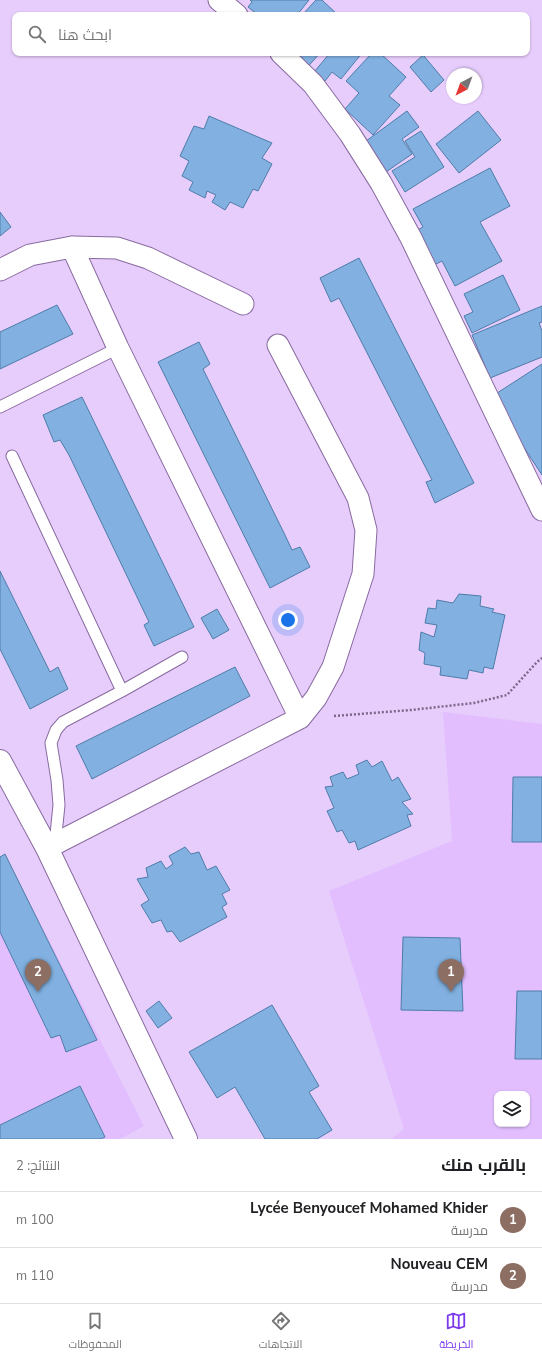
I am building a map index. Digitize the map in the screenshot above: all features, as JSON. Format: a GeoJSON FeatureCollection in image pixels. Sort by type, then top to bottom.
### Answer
{"type":"FeatureCollection","features":[{"type":"Feature","properties":{"kind":"street"},"geometry":{"type":"LineString","coordinates":[[219,0],[233,12]]}},
{"type":"Feature","properties":{"kind":"street"},"geometry":{"type":"LineString","coordinates":[[284,56],[314,84],[350,134],[381,184],[414,245],[542,510]]}},
{"type":"Feature","properties":{"kind":"street"},"geometry":{"type":"LineString","coordinates":[[0,270],[30,255],[72,247],[117,248],[148,258],[243,304]]}},
{"type":"Feature","properties":{"kind":"street"},"geometry":{"type":"LineString","coordinates":[[72,247],[118,348],[300,718]]}},
{"type":"Feature","properties":{"kind":"street"},"geometry":{"type":"LineString","coordinates":[[51,846],[300,718],[316,698],[333,667],[363,574],[366,530],[358,498],[278,345]]}},
{"type":"Feature","properties":{"kind":"street"},"geometry":{"type":"LineString","coordinates":[[0,764],[51,846],[186,1139]]}},
{"type":"Feature","properties":{"kind":"lane"},"geometry":{"type":"LineString","coordinates":[[0,407],[118,348]]}},
{"type":"Feature","properties":{"kind":"lane"},"geometry":{"type":"LineString","coordinates":[[12,456],[122,691]]}},
{"type":"Feature","properties":{"kind":"lane"},"geometry":{"type":"LineString","coordinates":[[51,846],[59,805],[57,780],[51,743],[56,730],[63,722],[182,658]]}},
{"type":"Feature","properties":{"kind":"path"},"geometry":{"type":"LineString","coordinates":[[300,718],[411,710],[474,703],[507,695],[542,658]]}},
{"type":"Feature","properties":{"kind":"shaded area"},"geometry":{"type":"Polygon","coordinates":[[[443,712],[542,724],[542,1139],[391,1139],[404,1129],[329,891],[452,841],[443,712]]]}},
{"type":"Feature","properties":{"kind":"shaded area"},"geometry":{"type":"Polygon","coordinates":[[[5,854],[144,1126],[120,1139],[0,1139],[0,857],[5,854]]]}},
{"type":"Feature","properties":{"kind":"building"},"geometry":{"type":"Polygon","coordinates":[[[250,0],[309,0],[299,12],[254,12],[248,7],[252,2],[250,0]]]}},
{"type":"Feature","properties":{"kind":"building"},"geometry":{"type":"Polygon","coordinates":[[[316,0],[322,0],[335,12],[305,12],[316,0]]]}},
{"type":"Feature","properties":{"kind":"building"},"geometry":{"type":"Polygon","coordinates":[[[295,56],[317,56],[304,71],[295,56]]]}},
{"type":"Feature","properties":{"kind":"building"},"geometry":{"type":"Polygon","coordinates":[[[327,56],[360,56],[341,79],[332,72],[325,81],[314,72],[327,56]]]}},
{"type":"Feature","properties":{"kind":"building"},"geometry":{"type":"Polygon","coordinates":[[[369,56],[383,56],[406,77],[389,96],[400,105],[373,135],[345,109],[359,93],[346,81],[369,56]]]}},
{"type":"Feature","properties":{"kind":"building"},"geometry":{"type":"Polygon","coordinates":[[[424,56],[444,80],[431,92],[410,67],[424,56]]]}},
{"type":"Feature","properties":{"kind":"building"},"geometry":{"type":"Polygon","coordinates":[[[407,111],[419,127],[402,139],[412,154],[383,174],[362,144],[407,111]]]}},
{"type":"Feature","properties":{"kind":"building"},"geometry":{"type":"Polygon","coordinates":[[[478,111],[501,140],[459,173],[436,144],[478,111]]]}},
{"type":"Feature","properties":{"kind":"building"},"geometry":{"type":"Polygon","coordinates":[[[209,116],[272,143],[262,158],[272,164],[258,191],[253,189],[243,208],[230,202],[225,210],[212,202],[216,195],[207,191],[205,198],[189,190],[193,182],[182,176],[189,161],[180,156],[194,126],[204,129],[209,116]]]}},
{"type":"Feature","properties":{"kind":"building"},"geometry":{"type":"Polygon","coordinates":[[[421,131],[444,167],[405,192],[392,171],[415,157],[405,141],[421,131]]]}},
{"type":"Feature","properties":{"kind":"building"},"geometry":{"type":"Polygon","coordinates":[[[490,168],[510,206],[480,222],[502,261],[455,286],[442,261],[432,266],[414,232],[423,227],[413,209],[490,168]]]}},
{"type":"Feature","properties":{"kind":"building"},"geometry":{"type":"Polygon","coordinates":[[[0,212],[11,227],[0,236],[0,212]]]}},
{"type":"Feature","properties":{"kind":"building"},"geometry":{"type":"Polygon","coordinates":[[[359,258],[474,483],[435,503],[426,482],[432,480],[339,298],[331,302],[320,278],[359,258]]]}},
{"type":"Feature","properties":{"kind":"building"},"geometry":{"type":"Polygon","coordinates":[[[503,275],[520,310],[472,333],[464,316],[473,312],[464,294],[503,275]]]}},
{"type":"Feature","properties":{"kind":"building"},"geometry":{"type":"Polygon","coordinates":[[[57,305],[73,334],[0,369],[0,332],[57,305]]]}},
{"type":"Feature","properties":{"kind":"building"},"geometry":{"type":"Polygon","coordinates":[[[542,306],[542,322],[539,323],[542,331],[542,357],[490,378],[472,335],[542,306]]]}},
{"type":"Feature","properties":{"kind":"building"},"geometry":{"type":"Polygon","coordinates":[[[199,342],[210,364],[203,369],[292,550],[300,547],[310,567],[270,588],[158,362],[199,342]]]}},
{"type":"Feature","properties":{"kind":"building"},"geometry":{"type":"Polygon","coordinates":[[[542,364],[542,475],[491,397],[542,364]]]}},
{"type":"Feature","properties":{"kind":"building"},"geometry":{"type":"Polygon","coordinates":[[[82,397],[194,627],[154,646],[144,625],[149,622],[69,455],[60,440],[54,442],[43,415],[82,397]]]}},
{"type":"Feature","properties":{"kind":"building"},"geometry":{"type":"Polygon","coordinates":[[[0,571],[50,672],[58,667],[68,689],[30,709],[0,649],[0,571]]]}},
{"type":"Feature","properties":{"kind":"building"},"geometry":{"type":"Polygon","coordinates":[[[459,594],[481,596],[480,606],[494,609],[492,612],[505,615],[493,669],[484,667],[483,673],[469,670],[467,679],[440,675],[441,667],[424,664],[425,653],[419,650],[421,632],[434,637],[437,625],[425,623],[428,608],[436,609],[437,600],[453,603],[459,594]]]}},
{"type":"Feature","properties":{"kind":"building"},"geometry":{"type":"Polygon","coordinates":[[[217,609],[229,630],[213,639],[201,618],[217,609]]]}},
{"type":"Feature","properties":{"kind":"building"},"geometry":{"type":"Polygon","coordinates":[[[235,667],[250,696],[92,779],[76,746],[235,667]]]}},
{"type":"Feature","properties":{"kind":"building"},"geometry":{"type":"Polygon","coordinates":[[[367,760],[372,767],[382,761],[392,781],[398,777],[411,799],[402,802],[413,814],[407,815],[411,826],[358,850],[355,841],[349,843],[342,830],[337,832],[327,811],[334,808],[325,787],[333,786],[330,777],[343,772],[347,779],[359,774],[356,765],[367,760]]]}},
{"type":"Feature","properties":{"kind":"building"},"geometry":{"type":"Polygon","coordinates":[[[513,777],[542,777],[542,842],[512,842],[513,777]]]}},
{"type":"Feature","properties":{"kind":"building"},"geometry":{"type":"Polygon","coordinates":[[[185,847],[191,854],[199,852],[207,870],[216,866],[230,890],[222,894],[227,904],[222,907],[227,917],[180,942],[172,931],[167,932],[161,920],[152,923],[141,905],[149,900],[137,879],[148,877],[146,868],[161,861],[166,869],[173,864],[169,856],[185,847]]]}},
{"type":"Feature","properties":{"kind":"building"},"geometry":{"type":"Polygon","coordinates":[[[5,854],[97,1040],[66,1052],[60,1035],[51,1038],[0,932],[0,857],[5,854]]]}},
{"type":"Feature","properties":{"kind":"building"},"geometry":{"type":"Polygon","coordinates":[[[403,937],[460,938],[463,1011],[401,1010],[403,937]]]}},
{"type":"Feature","properties":{"kind":"building"},"geometry":{"type":"Polygon","coordinates":[[[517,991],[542,991],[542,1059],[515,1059],[517,991]]]}},
{"type":"Feature","properties":{"kind":"building"},"geometry":{"type":"Polygon","coordinates":[[[159,1001],[172,1018],[158,1028],[146,1011],[159,1001]]]}},
{"type":"Feature","properties":{"kind":"building"},"geometry":{"type":"Polygon","coordinates":[[[272,1005],[319,1086],[309,1092],[332,1130],[317,1139],[265,1139],[235,1087],[217,1098],[189,1052],[272,1005]]]}},
{"type":"Feature","properties":{"kind":"building"},"geometry":{"type":"Polygon","coordinates":[[[80,1086],[105,1137],[101,1139],[0,1139],[0,1125],[80,1086]]]}},
{"type":"Feature","properties":{"kind":"place","name":"Nouveau CEM"},"geometry":{"type":"Point","coordinates":[38,992]}},
{"type":"Feature","properties":{"kind":"place","name":"Lycée Benyoucef Mohamed Khider"},"geometry":{"type":"Point","coordinates":[451,992]}}]}
